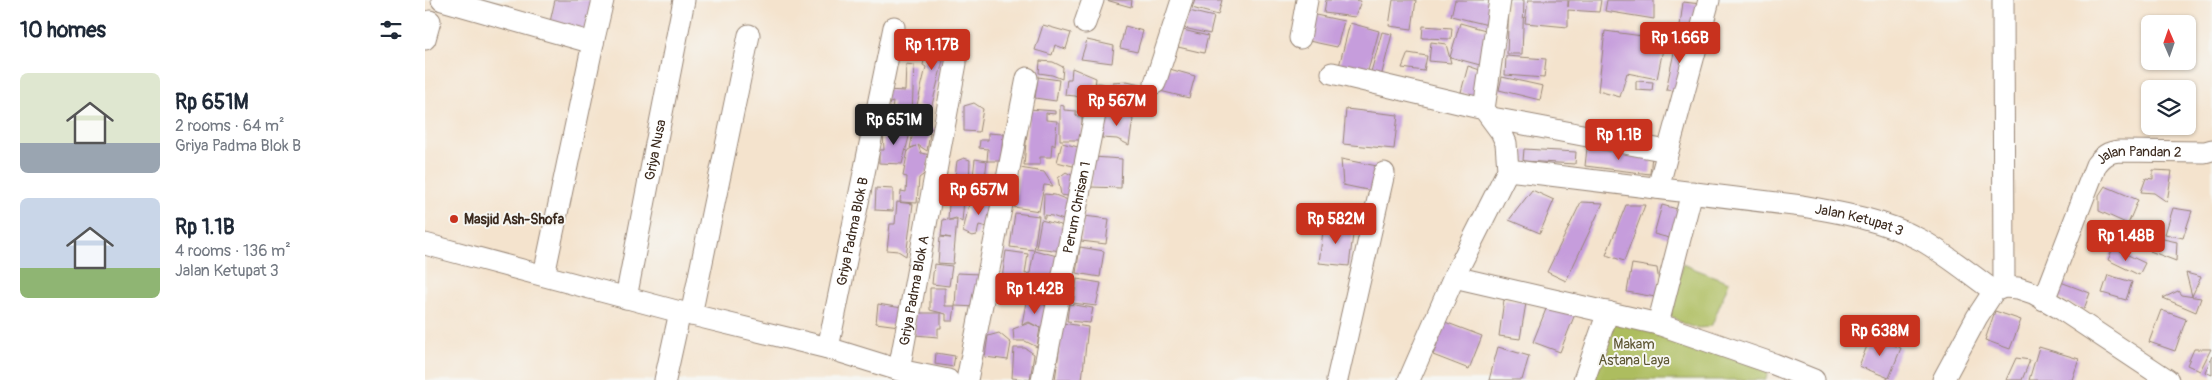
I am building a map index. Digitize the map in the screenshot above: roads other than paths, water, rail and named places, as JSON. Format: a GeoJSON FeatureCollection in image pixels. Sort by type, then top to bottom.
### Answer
{"type":"FeatureCollection","features":[{"type":"Feature","properties":{"kind":"street"},"geometry":{"type":"LineString","coordinates":[[442,0],[593,43]]}},
{"type":"Feature","properties":{"kind":"street"},"geometry":{"type":"LineString","coordinates":[[545,275],[603,0]]}},
{"type":"Feature","properties":{"kind":"street","name":"Griya Nusa"},"geometry":{"type":"LineString","coordinates":[[626,298],[684,0]]}},
{"type":"Feature","properties":{"kind":"street"},"geometry":{"type":"LineString","coordinates":[[1085,22],[1093,0]]}},
{"type":"Feature","properties":{"kind":"street"},"geometry":{"type":"LineString","coordinates":[[1155,83],[1181,0]]}},
{"type":"Feature","properties":{"kind":"street"},"geometry":{"type":"LineString","coordinates":[[1300,38],[1307,0]]}},
{"type":"Feature","properties":{"kind":"street"},"geometry":{"type":"LineString","coordinates":[[1409,380],[1454,277],[1508,170],[1505,143],[1488,114],[1500,0]]}},
{"type":"Feature","properties":{"kind":"street"},"geometry":{"type":"LineString","coordinates":[[1658,188],[1709,0]]}},
{"type":"Feature","properties":{"kind":"street"},"geometry":{"type":"LineString","coordinates":[[1943,380],[1977,317],[1999,289],[2003,0]]}},
{"type":"Feature","properties":{"kind":"street","name":"Griya Padma Blok B"},"geometry":{"type":"LineString","coordinates":[[828,348],[894,27]]}},
{"type":"Feature","properties":{"kind":"street"},"geometry":{"type":"LineString","coordinates":[[665,380],[685,313],[749,35]]}},
{"type":"Feature","properties":{"kind":"street","name":"Griya Padma Blok A"},"geometry":{"type":"LineString","coordinates":[[899,370],[957,63]]}},
{"type":"Feature","properties":{"kind":"street"},"geometry":{"type":"LineString","coordinates":[[1332,73],[1488,114],[1667,152]]}},
{"type":"Feature","properties":{"kind":"street"},"geometry":{"type":"LineString","coordinates":[[967,380],[1027,78]]}},
{"type":"Feature","properties":{"kind":"street","name":"Perum Chrisan 1"},"geometry":{"type":"LineString","coordinates":[[1042,380],[1099,94]]}},
{"type":"Feature","properties":{"kind":"street","name":"Jalan Pandan 2"},"geometry":{"type":"LineString","coordinates":[[2044,300],[2096,165],[2102,157],[2110,152],[2119,151],[2205,152],[2212,150]]}},
{"type":"Feature","properties":{"kind":"street","name":"Jalan Ketupat 3"},"geometry":{"type":"LineString","coordinates":[[1508,170],[1692,192],[1841,213],[1887,225],[1921,240],[1999,289],[2018,288],[2044,300],[2168,380]]}},
{"type":"Feature","properties":{"kind":"street"},"geometry":{"type":"LineString","coordinates":[[1337,380],[1384,173]]}},
{"type":"Feature","properties":{"kind":"street"},"geometry":{"type":"LineString","coordinates":[[1658,324],[1692,192]]}},
{"type":"Feature","properties":{"kind":"street"},"geometry":{"type":"LineString","coordinates":[[425,244],[626,298],[828,348],[899,370],[948,380]]}},
{"type":"Feature","properties":{"kind":"street"},"geometry":{"type":"LineString","coordinates":[[1454,277],[1658,324],[1771,372],[1813,380]]}},
{"type":"Feature","properties":{"kind":"street"},"geometry":{"type":"LineString","coordinates":[[1584,380],[1607,312]]}},
{"type":"Feature","properties":{"kind":"place","name":"Masjid Ash-Shofa"},"geometry":{"type":"Point","coordinates":[454,219]}},
{"type":"Feature","properties":{"kind":"park label","name":"Makam Astana Laya"},"geometry":{"type":"Point","coordinates":[1634,352]}}]}
